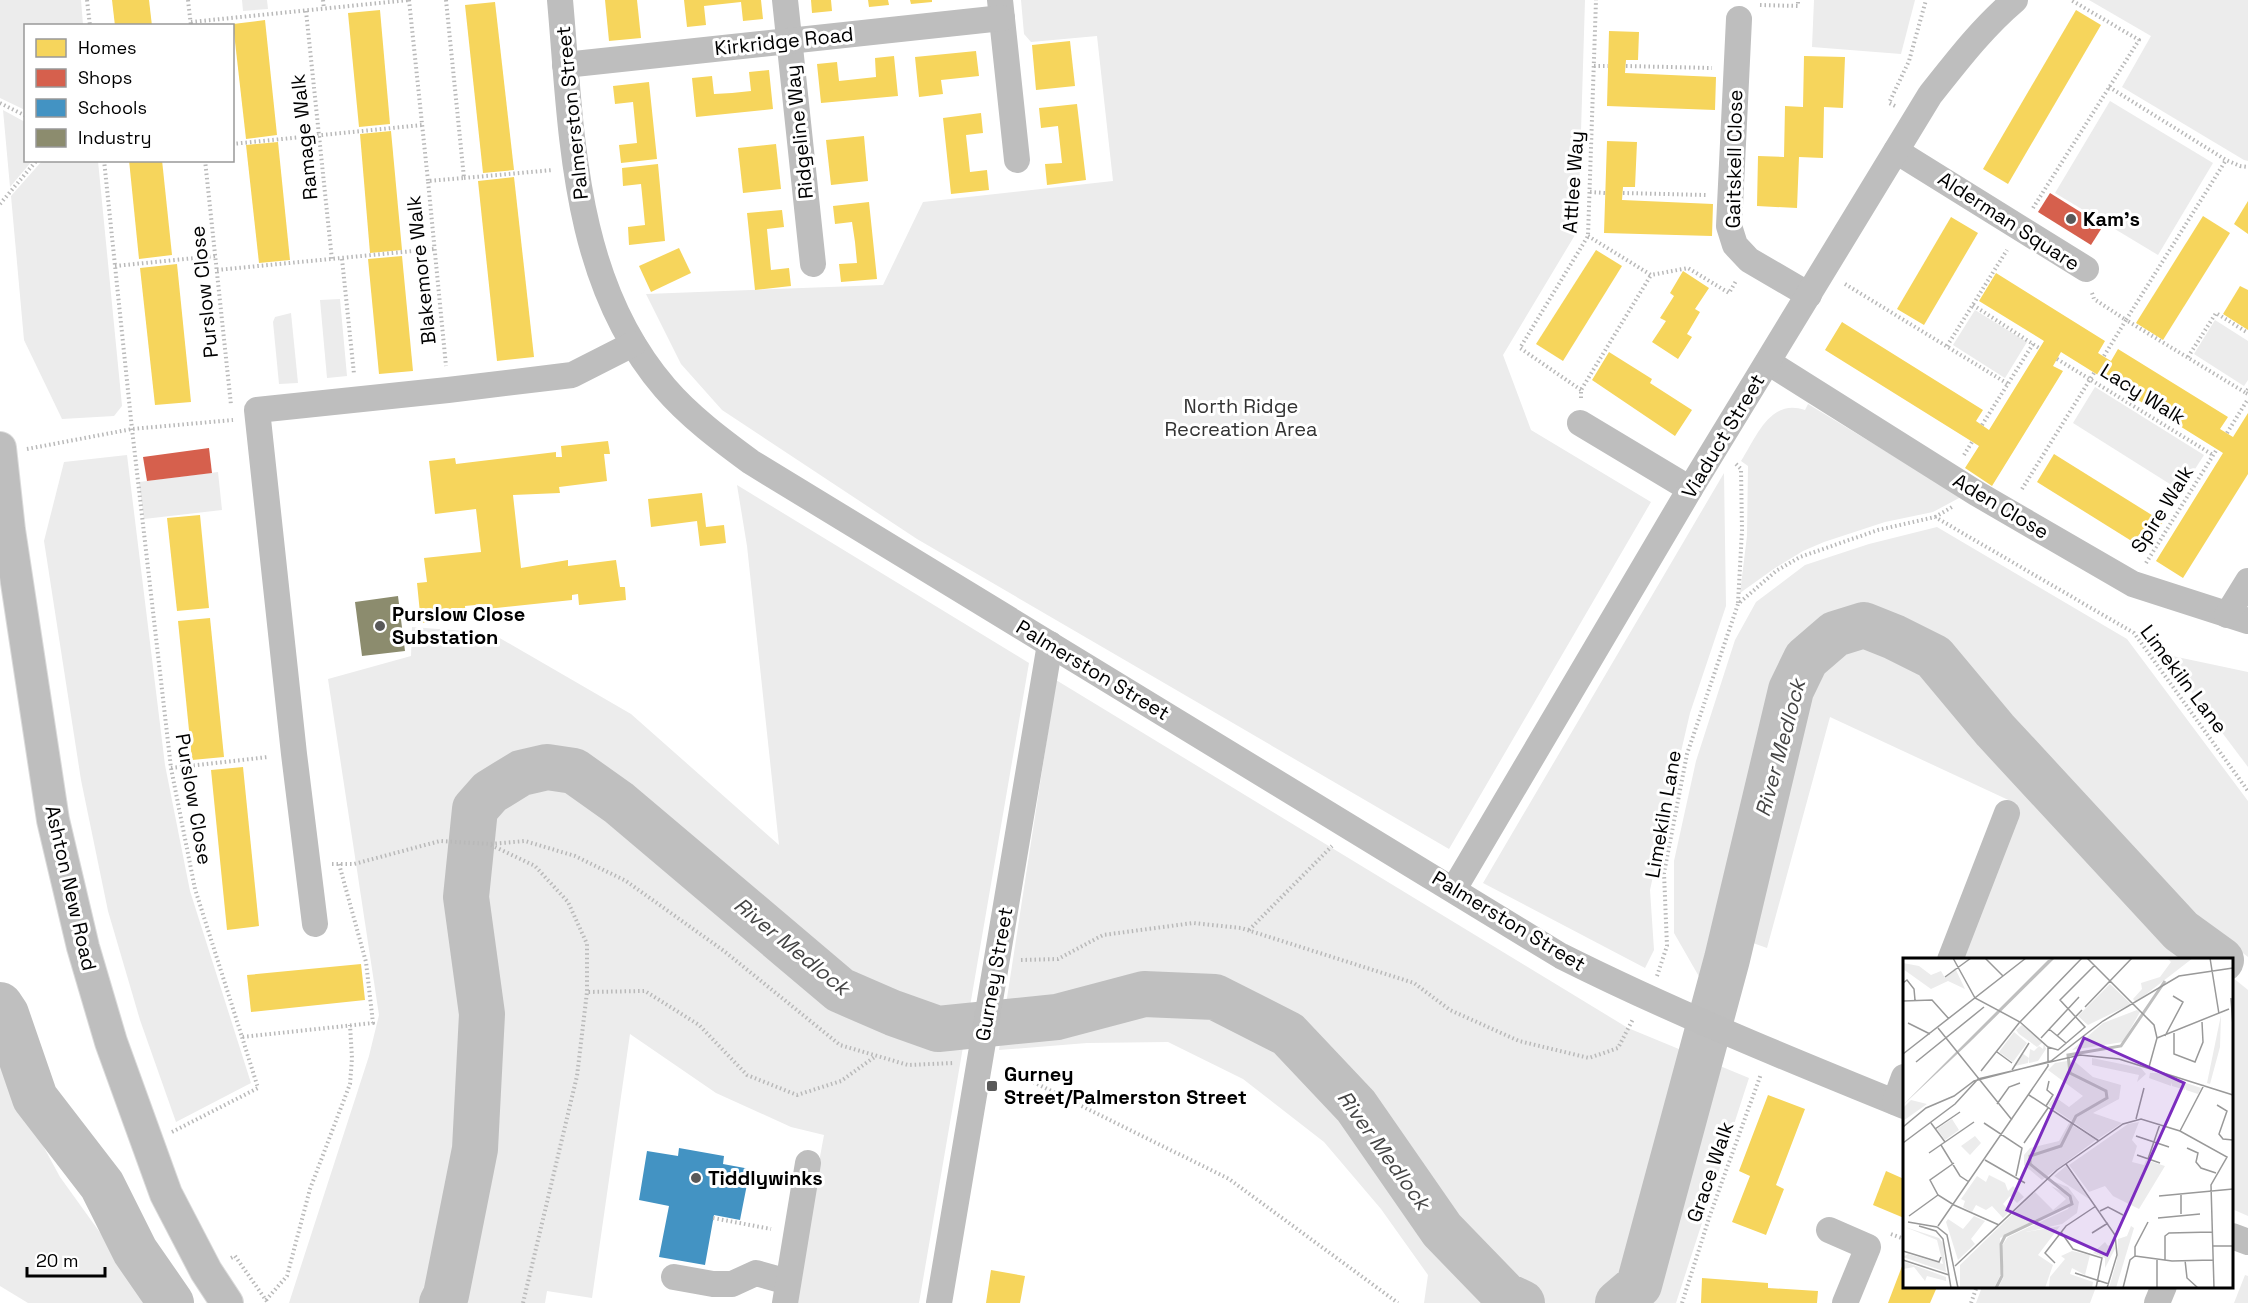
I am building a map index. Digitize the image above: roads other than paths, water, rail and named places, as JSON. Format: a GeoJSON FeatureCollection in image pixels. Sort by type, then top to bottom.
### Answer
{"type":"FeatureCollection","features":[{"type":"Feature","properties":{"kind":"main road","name":"Ashton New Road"},"geometry":{"type":"LineString","coordinates":[[0,448],[9,530],[53,820],[83,947],[111,1042],[166,1194],[206,1271],[227,1303]]}},
{"type":"Feature","properties":{"kind":"street","name":"Palmerston Street"},"geometry":{"type":"LineString","coordinates":[[560,0],[574,168],[587,230],[605,288],[633,344],[665,388],[712,434],[751,462],[1561,956],[1646,998],[1769,1052],[1900,1104]]}},
{"type":"Feature","properties":{"kind":"street","name":"Ridgeline Way"},"geometry":{"type":"LineString","coordinates":[[785,0],[813,264]]}},
{"type":"Feature","properties":{"kind":"street","name":"Viaduct Street"},"geometry":{"type":"LineString","coordinates":[[1454,890],[1690,489],[1930,95],[1970,45],[1996,16],[2015,0]]}},
{"type":"Feature","properties":{"kind":"street","name":"Kirkridge Road"},"geometry":{"type":"LineString","coordinates":[[565,64],[790,41],[1001,9]]}},
{"type":"Feature","properties":{"kind":"street"},"geometry":{"type":"LineString","coordinates":[[1001,9],[1017,160]]}},
{"type":"Feature","properties":{"kind":"street","name":"Gaitskell Close"},"geometry":{"type":"LineString","coordinates":[[1739,19],[1729,226],[1735,245],[1749,260],[1809,295]]}},
{"type":"Feature","properties":{"kind":"street","name":"Alderman Square"},"geometry":{"type":"LineString","coordinates":[[1896,151],[2022,227],[2086,269]]}},
{"type":"Feature","properties":{"kind":"street"},"geometry":{"type":"LineString","coordinates":[[315,924],[249,416],[357,399],[572,375],[633,344]]}},
{"type":"Feature","properties":{"kind":"street","name":"Aden Close"},"geometry":{"type":"LineString","coordinates":[[1768,362],[1976,493],[2133,584],[2237,618]]}},
{"type":"Feature","properties":{"kind":"street"},"geometry":{"type":"LineString","coordinates":[[1580,423],[1690,489]]}},
{"type":"Feature","properties":{"kind":"street"},"geometry":{"type":"LineString","coordinates":[[2237,618],[2248,581]]}},
{"type":"Feature","properties":{"kind":"street","name":"Gurney Street"},"geometry":{"type":"LineString","coordinates":[[939,1303],[1050,644]]}},
{"type":"Feature","properties":{"kind":"street"},"geometry":{"type":"LineString","coordinates":[[1951,958],[2007,813]]}},
{"type":"Feature","properties":{"kind":"street"},"geometry":{"type":"LineString","coordinates":[[1900,1104],[1903,1088]]}},
{"type":"Feature","properties":{"kind":"street"},"geometry":{"type":"LineString","coordinates":[[674,1277],[732,1284],[756,1274],[786,1292],[808,1163]]}},
{"type":"Feature","properties":{"kind":"street"},"geometry":{"type":"LineString","coordinates":[[1829,1230],[1868,1247],[1845,1303]]}},
{"type":"Feature","properties":{"kind":"street"},"geometry":{"type":"LineString","coordinates":[[2233,1236],[2248,1242]]}},
{"type":"Feature","properties":{"kind":"street"},"geometry":{"type":"LineString","coordinates":[[2157,1303],[2164,1288]]}},
{"type":"Feature","properties":{"kind":"waterway","name":"River Medlock"},"geometry":{"type":"LineString","coordinates":[[1618,1303],[1639,1285],[1727,959],[1791,690],[1806,659],[1835,634],[1864,625],[1934,657],[1995,730],[2181,931],[2218,958]]}},
{"type":"Feature","properties":{"kind":"waterway","name":"River Medlock"},"geometry":{"type":"LineString","coordinates":[[442,1303],[446,1295],[475,1149],[482,1014],[466,897],[475,809],[490,792],[521,773],[547,767],[574,771],[619,803],[840,990],[893,1013],[938,1029],[1057,1017],[1144,994],[1215,997],[1288,1034],[1356,1106],[1442,1230],[1505,1295],[1522,1303]]}},
{"type":"Feature","properties":{"kind":"waterway","name":"River Medlock"},"geometry":{"type":"LineString","coordinates":[[0,1005],[6,1014],[35,1098],[102,1185],[135,1251],[171,1303]]}},
{"type":"Feature","properties":{"kind":"place","name":"Kam's"},"geometry":{"type":"Point","coordinates":[2071,219]}},
{"type":"Feature","properties":{"kind":"place","name":"Purslow Close Substation"},"geometry":{"type":"Point","coordinates":[380,626]}},
{"type":"Feature","properties":{"kind":"place","name":"Gurney Street/Palmerston Street"},"geometry":{"type":"Point","coordinates":[992,1086]}},
{"type":"Feature","properties":{"kind":"place","name":"Tiddlywinks"},"geometry":{"type":"Point","coordinates":[696,1178]}},
{"type":"Feature","properties":{"kind":"park label","name":"North Ridge Recreation Area"},"geometry":{"type":"Point","coordinates":[1241,418]}}]}
